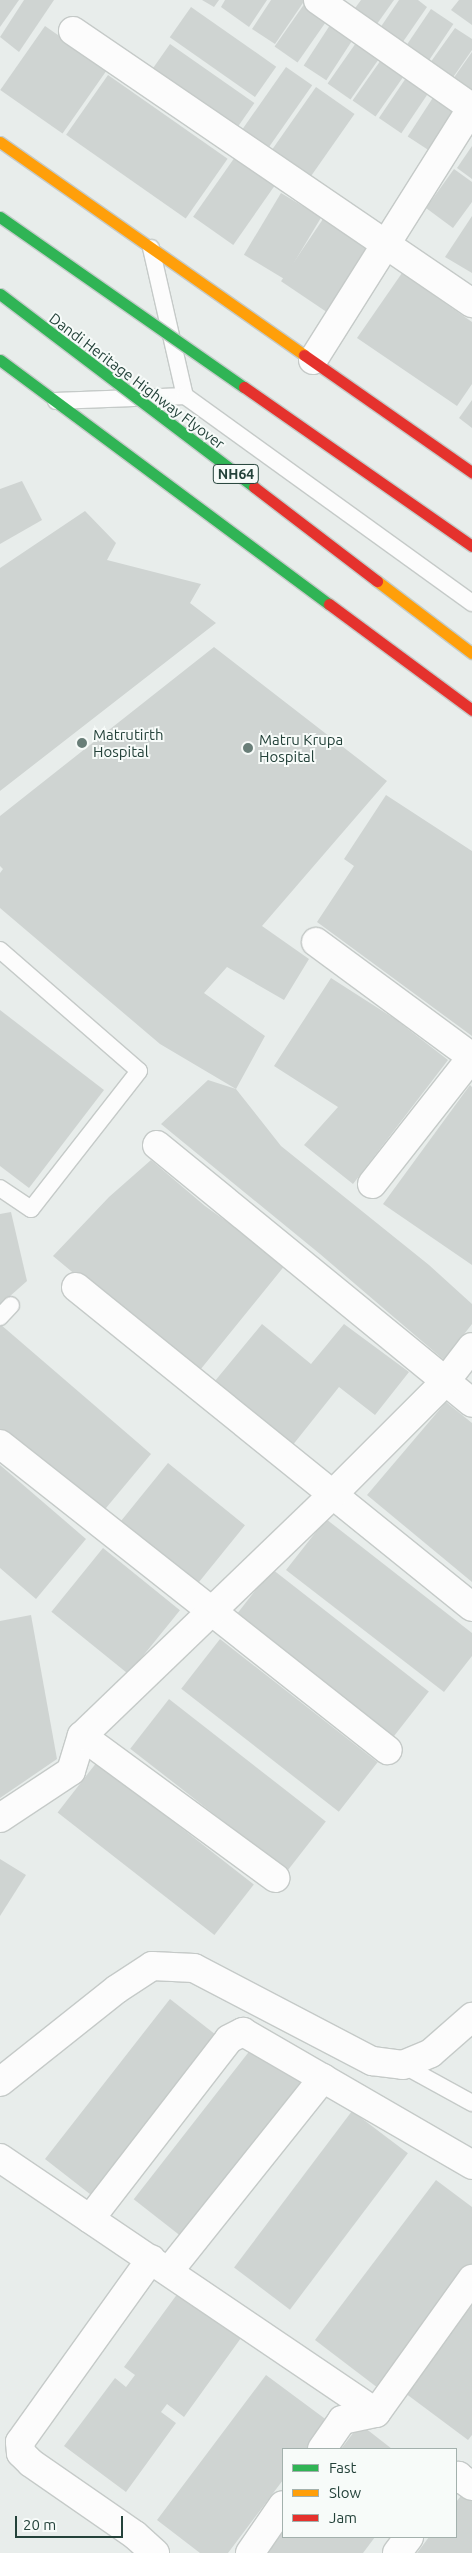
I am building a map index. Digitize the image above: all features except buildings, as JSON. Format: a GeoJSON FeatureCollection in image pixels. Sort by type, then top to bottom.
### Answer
{"type":"FeatureCollection","features":[{"type":"Feature","properties":{"kind":"main road"},"geometry":{"type":"LineString","coordinates":[[0,142],[472,472]]}},
{"type":"Feature","properties":{"kind":"main road"},"geometry":{"type":"LineString","coordinates":[[0,217],[472,546]]}},
{"type":"Feature","properties":{"kind":"main road","name":"Dandi Heritage Highway Flyover"},"geometry":{"type":"LineString","coordinates":[[0,294],[472,653]]}},
{"type":"Feature","properties":{"kind":"main road"},"geometry":{"type":"LineString","coordinates":[[0,360],[472,710]]}},
{"type":"Feature","properties":{"kind":"street"},"geometry":{"type":"LineString","coordinates":[[312,360],[388,244],[472,108],[318,0]]}},
{"type":"Feature","properties":{"kind":"street"},"geometry":{"type":"LineString","coordinates":[[73,31],[472,302]]}},
{"type":"Feature","properties":{"kind":"street"},"geometry":{"type":"LineString","coordinates":[[316,942],[472,1057],[372,1184]]}},
{"type":"Feature","properties":{"kind":"street"},"geometry":{"type":"LineString","coordinates":[[157,1144],[472,1403]]}},
{"type":"Feature","properties":{"kind":"street"},"geometry":{"type":"LineString","coordinates":[[76,1287],[472,1607]]}},
{"type":"Feature","properties":{"kind":"street"},"geometry":{"type":"LineString","coordinates":[[0,1818],[71,1771],[82,1736],[208,1612],[332,1495],[445,1382],[472,1348]]}},
{"type":"Feature","properties":{"kind":"street"},"geometry":{"type":"LineString","coordinates":[[0,1444],[208,1612],[388,1750]]}},
{"type":"Feature","properties":{"kind":"street"},"geometry":{"type":"LineString","coordinates":[[82,1736],[275,1878]]}},
{"type":"Feature","properties":{"kind":"street"},"geometry":{"type":"LineString","coordinates":[[0,2082],[117,1989],[152,1966],[194,1968],[372,2061],[403,2065],[431,2053],[472,2017]]}},
{"type":"Feature","properties":{"kind":"street"},"geometry":{"type":"LineString","coordinates":[[90,2219],[234,2034],[243,2032],[472,2165]]}},
{"type":"Feature","properties":{"kind":"street"},"geometry":{"type":"LineString","coordinates":[[155,2553],[135,2535],[31,2463],[22,2453],[20,2442],[160,2265],[323,2078]]}},
{"type":"Feature","properties":{"kind":"street"},"geometry":{"type":"LineString","coordinates":[[0,2158],[376,2413]]}},
{"type":"Feature","properties":{"kind":"street"},"geometry":{"type":"LineString","coordinates":[[323,2448],[342,2420],[376,2413],[472,2279]]}},
{"type":"Feature","properties":{"kind":"street"},"geometry":{"type":"LineString","coordinates":[[457,2478],[458,2476],[472,2486]]}},
{"type":"Feature","properties":{"kind":"street"},"geometry":{"type":"LineString","coordinates":[[250,2553],[282,2506]]}},
{"type":"Feature","properties":{"kind":"street"},"geometry":{"type":"LineString","coordinates":[[397,2553],[408,2538]]}},
{"type":"Feature","properties":{"kind":"lane"},"geometry":{"type":"LineString","coordinates":[[151,248],[185,396]]}},
{"type":"Feature","properties":{"kind":"lane"},"geometry":{"type":"LineString","coordinates":[[55,402],[185,396],[472,602]]}},
{"type":"Feature","properties":{"kind":"lane"},"geometry":{"type":"LineString","coordinates":[[0,950],[139,1071],[31,1208],[0,1188]]}},
{"type":"Feature","properties":{"kind":"lane"},"geometry":{"type":"LineString","coordinates":[[403,2065],[472,2103]]}},
{"type":"Feature","properties":{"kind":"traffic: fast"},"geometry":{"type":"LineString","coordinates":[[0,217],[244,387]]}},
{"type":"Feature","properties":{"kind":"traffic: fast"},"geometry":{"type":"LineString","coordinates":[[0,294],[254,487]]}},
{"type":"Feature","properties":{"kind":"traffic: fast"},"geometry":{"type":"LineString","coordinates":[[0,360],[329,604]]}},
{"type":"Feature","properties":{"kind":"traffic: slow"},"geometry":{"type":"LineString","coordinates":[[0,142],[304,355]]}},
{"type":"Feature","properties":{"kind":"traffic: slow"},"geometry":{"type":"LineString","coordinates":[[377,581],[472,653]]}},
{"type":"Feature","properties":{"kind":"traffic: jam"},"geometry":{"type":"LineString","coordinates":[[304,355],[472,472]]}},
{"type":"Feature","properties":{"kind":"traffic: jam"},"geometry":{"type":"LineString","coordinates":[[244,387],[472,546]]}},
{"type":"Feature","properties":{"kind":"traffic: jam"},"geometry":{"type":"LineString","coordinates":[[254,487],[377,581]]}},
{"type":"Feature","properties":{"kind":"traffic: jam"},"geometry":{"type":"LineString","coordinates":[[329,604],[472,710]]}},
{"type":"Feature","properties":{"kind":"place","name":"Matrutirth Hospital"},"geometry":{"type":"Point","coordinates":[82,743]}},
{"type":"Feature","properties":{"kind":"place","name":"Matru Krupa Hospital"},"geometry":{"type":"Point","coordinates":[248,748]}}]}
